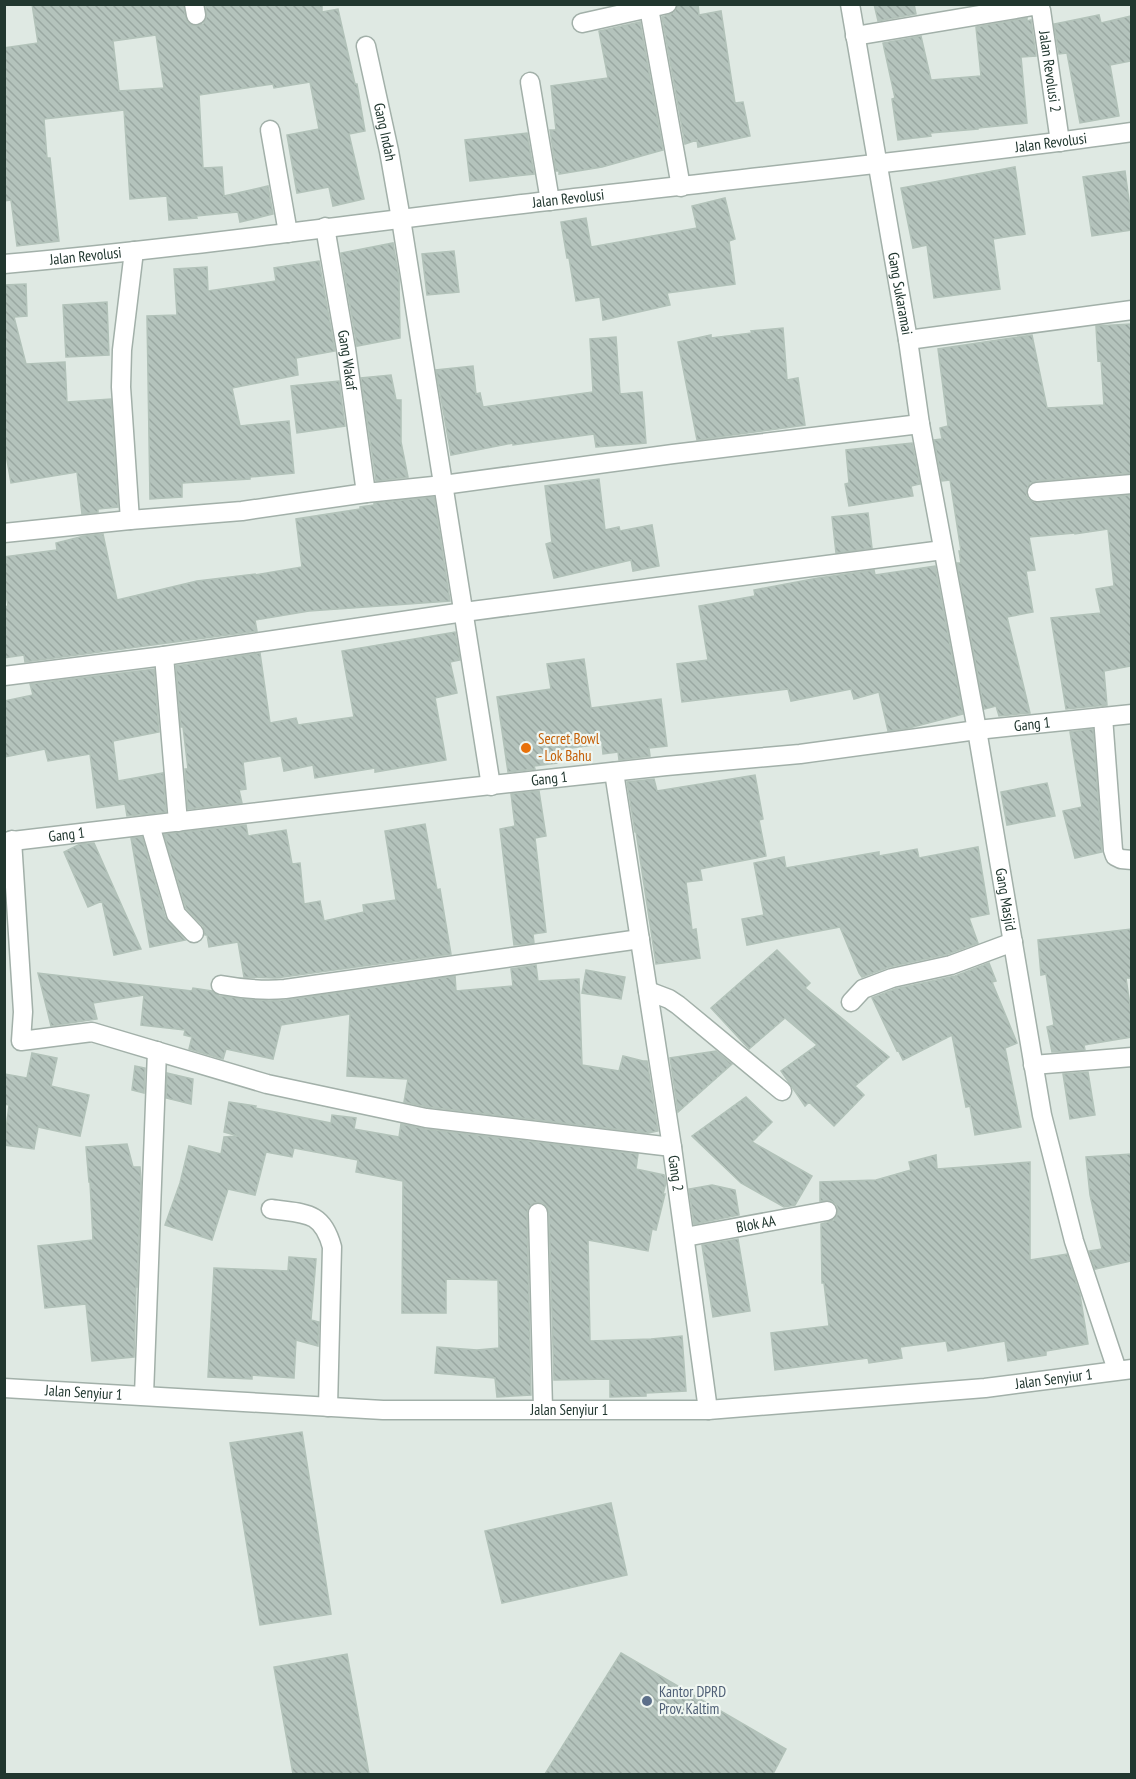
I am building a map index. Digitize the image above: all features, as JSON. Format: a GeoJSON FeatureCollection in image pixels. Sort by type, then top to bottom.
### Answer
{"type":"FeatureCollection","features":[{"type":"Feature","properties":{"kind":"street"},"geometry":{"type":"LineString","coordinates":[[582,23],[667,4]]}},
{"type":"Feature","properties":{"kind":"street","name":"Gang Sukaramai"},"geometry":{"type":"LineString","coordinates":[[850,4],[908,339],[920,424]]}},
{"type":"Feature","properties":{"kind":"street","name":"Jalan Revolusi 2"},"geometry":{"type":"LineString","coordinates":[[855,36],[1038,7],[1041,10],[1060,142]]}},
{"type":"Feature","properties":{"kind":"street"},"geometry":{"type":"LineString","coordinates":[[649,8],[681,187]]}},
{"type":"Feature","properties":{"kind":"street","name":"Gang Indah"},"geometry":{"type":"LineString","coordinates":[[366,46],[401,219],[490,786]]}},
{"type":"Feature","properties":{"kind":"street"},"geometry":{"type":"LineString","coordinates":[[530,82],[550,201]]}},
{"type":"Feature","properties":{"kind":"street"},"geometry":{"type":"LineString","coordinates":[[270,130],[288,233]]}},
{"type":"Feature","properties":{"kind":"street","name":"Jalan Revolusi"},"geometry":{"type":"LineString","coordinates":[[4,264],[878,165],[1131,132]]}},
{"type":"Feature","properties":{"kind":"street","name":"Gang Wakaf"},"geometry":{"type":"LineString","coordinates":[[326,227],[366,493]]}},
{"type":"Feature","properties":{"kind":"street"},"geometry":{"type":"LineString","coordinates":[[130,520],[120,387],[134,251]]}},
{"type":"Feature","properties":{"kind":"street"},"geometry":{"type":"LineString","coordinates":[[908,339],[1131,309]]}},
{"type":"Feature","properties":{"kind":"street"},"geometry":{"type":"LineString","coordinates":[[4,532],[242,511],[366,493],[920,424]]}},
{"type":"Feature","properties":{"kind":"street","name":"Gang Masjid"},"geometry":{"type":"LineString","coordinates":[[920,424],[977,730],[1042,1115],[1074,1241],[1124,1370]]}},
{"type":"Feature","properties":{"kind":"street"},"geometry":{"type":"LineString","coordinates":[[1037,492],[1131,483]]}},
{"type":"Feature","properties":{"kind":"street"},"geometry":{"type":"LineString","coordinates":[[4,676],[164,656],[464,612],[943,550]]}},
{"type":"Feature","properties":{"kind":"street"},"geometry":{"type":"LineString","coordinates":[[164,656],[178,822]]}},
{"type":"Feature","properties":{"kind":"street","name":"Gang 1"},"geometry":{"type":"LineString","coordinates":[[8,841],[614,772],[800,754],[977,730],[1131,714]]}},
{"type":"Feature","properties":{"kind":"street"},"geometry":{"type":"LineString","coordinates":[[1103,717],[1113,850],[1115,856],[1131,860]]}},
{"type":"Feature","properties":{"kind":"street","name":"Gang 2"},"geometry":{"type":"LineString","coordinates":[[614,772],[672,1147],[708,1410]]}},
{"type":"Feature","properties":{"kind":"street"},"geometry":{"type":"LineString","coordinates":[[150,825],[176,914],[194,933]]}},
{"type":"Feature","properties":{"kind":"street"},"geometry":{"type":"LineString","coordinates":[[8,841],[23,1012],[13,1043],[92,1032],[267,1084],[426,1118],[672,1147]]}},
{"type":"Feature","properties":{"kind":"street"},"geometry":{"type":"LineString","coordinates":[[221,985],[254,990],[285,989],[640,939]]}},
{"type":"Feature","properties":{"kind":"street"},"geometry":{"type":"LineString","coordinates":[[851,1002],[863,989],[892,978],[951,965],[1013,942]]}},
{"type":"Feature","properties":{"kind":"street"},"geometry":{"type":"LineString","coordinates":[[648,991],[678,1005],[782,1091]]}},
{"type":"Feature","properties":{"kind":"street"},"geometry":{"type":"LineString","coordinates":[[144,1395],[157,1052]]}},
{"type":"Feature","properties":{"kind":"street"},"geometry":{"type":"LineString","coordinates":[[1033,1065],[1131,1057]]}},
{"type":"Feature","properties":{"kind":"street"},"geometry":{"type":"LineString","coordinates":[[271,1209],[310,1215],[328,1231],[332,1247],[328,1407]]}},
{"type":"Feature","properties":{"kind":"street","name":"Blok AA"},"geometry":{"type":"LineString","coordinates":[[685,1237],[827,1211]]}},
{"type":"Feature","properties":{"kind":"street"},"geometry":{"type":"LineString","coordinates":[[538,1213],[543,1409]]}},
{"type":"Feature","properties":{"kind":"street","name":"Jalan Senyiur 1"},"geometry":{"type":"LineString","coordinates":[[4,1388],[383,1410],[708,1410],[985,1388],[1124,1370]]}},
{"type":"Feature","properties":{"kind":"building"},"geometry":{"type":"Polygon","coordinates":[[[32,4],[183,4],[187,22],[197,26],[203,24],[206,19],[206,4],[322,4],[322,12],[338,9],[355,84],[357,84],[365,131],[349,134],[364,199],[333,206],[329,187],[297,193],[287,135],[319,129],[310,82],[274,88],[273,84],[199,95],[203,168],[222,167],[224,196],[268,186],[273,214],[240,222],[238,212],[169,220],[167,196],[130,199],[124,110],[44,119],[59,241],[17,246],[11,200],[4,201],[4,48],[38,43],[32,4]],[[156,35],[113,41],[119,91],[164,88],[156,35]]]}},
{"type":"Feature","properties":{"kind":"building"},"geometry":{"type":"Polygon","coordinates":[[[678,4],[698,4],[699,15],[721,11],[735,103],[743,102],[750,136],[698,147],[697,140],[685,144],[662,17],[674,13],[678,4]]]}},
{"type":"Feature","properties":{"kind":"building"},"geometry":{"type":"Polygon","coordinates":[[[874,4],[914,4],[916,14],[878,21],[874,4]]]}},
{"type":"Feature","properties":{"kind":"building"},"geometry":{"type":"Polygon","coordinates":[[[1099,15],[1101,23],[1131,16],[1131,61],[1110,65],[1119,116],[1080,123],[1067,53],[1059,54],[1054,24],[1099,15]]]}},
{"type":"Feature","properties":{"kind":"building"},"geometry":{"type":"Polygon","coordinates":[[[1027,18],[1027,21],[1031,20],[1036,56],[1021,57],[1027,123],[930,133],[931,136],[898,140],[892,99],[895,98],[883,43],[921,36],[931,80],[981,76],[976,27],[1027,18]]]}},
{"type":"Feature","properties":{"kind":"building"},"geometry":{"type":"Polygon","coordinates":[[[640,22],[663,150],[602,167],[559,174],[559,171],[556,171],[550,130],[556,130],[551,86],[608,78],[599,31],[640,22]]]}},
{"type":"Feature","properties":{"kind":"building"},"geometry":{"type":"Polygon","coordinates":[[[527,133],[534,174],[470,181],[465,140],[527,133]]]}},
{"type":"Feature","properties":{"kind":"building"},"geometry":{"type":"Polygon","coordinates":[[[1015,167],[1025,234],[993,239],[1000,289],[934,298],[927,245],[913,248],[901,188],[1015,167]]]}},
{"type":"Feature","properties":{"kind":"building"},"geometry":{"type":"Polygon","coordinates":[[[1125,171],[1131,230],[1092,236],[1083,177],[1125,171]]]}},
{"type":"Feature","properties":{"kind":"building"},"geometry":{"type":"Polygon","coordinates":[[[725,198],[735,239],[729,241],[735,284],[667,293],[670,305],[603,320],[600,297],[576,301],[561,222],[586,218],[591,247],[697,228],[692,206],[725,198]]]}},
{"type":"Feature","properties":{"kind":"building"},"geometry":{"type":"Polygon","coordinates":[[[393,243],[399,278],[400,338],[357,346],[341,253],[393,243]]]}},
{"type":"Feature","properties":{"kind":"building"},"geometry":{"type":"Polygon","coordinates":[[[454,251],[459,292],[427,295],[422,254],[454,251]]]}},
{"type":"Feature","properties":{"kind":"building"},"geometry":{"type":"Polygon","coordinates":[[[319,261],[335,351],[296,358],[298,375],[232,388],[240,426],[289,421],[294,473],[250,477],[250,479],[182,483],[182,497],[150,499],[147,316],[177,315],[174,269],[207,267],[208,291],[276,281],[274,268],[319,261]]]}},
{"type":"Feature","properties":{"kind":"building"},"geometry":{"type":"Polygon","coordinates":[[[26,284],[27,316],[14,317],[26,364],[65,362],[67,402],[111,399],[118,507],[98,509],[98,512],[82,514],[77,472],[11,483],[4,443],[4,285],[26,284]]]}},
{"type":"Feature","properties":{"kind":"building"},"geometry":{"type":"Polygon","coordinates":[[[107,302],[109,355],[66,357],[63,305],[107,302]]]}},
{"type":"Feature","properties":{"kind":"building"},"geometry":{"type":"Polygon","coordinates":[[[1131,324],[1131,473],[1036,481],[1030,483],[1026,492],[1028,499],[1037,503],[1131,495],[1131,666],[1104,671],[1107,705],[1066,709],[1051,618],[1101,613],[1096,589],[1114,586],[1108,529],[1029,537],[1035,570],[1026,571],[1033,612],[1007,617],[1030,713],[999,716],[996,706],[984,709],[957,563],[961,563],[959,551],[961,551],[950,480],[942,481],[934,440],[942,439],[940,428],[948,426],[938,349],[1032,335],[1047,408],[1104,405],[1096,326],[1131,324]]]}},
{"type":"Feature","properties":{"kind":"building"},"geometry":{"type":"Polygon","coordinates":[[[783,328],[787,380],[798,378],[805,425],[697,440],[678,342],[711,335],[711,338],[783,328]]]}},
{"type":"Feature","properties":{"kind":"building"},"geometry":{"type":"Polygon","coordinates":[[[616,337],[620,394],[642,392],[646,443],[596,447],[594,434],[513,445],[513,443],[451,455],[436,370],[473,366],[476,394],[480,393],[483,407],[593,392],[590,339],[616,337]]]}},
{"type":"Feature","properties":{"kind":"building"},"geometry":{"type":"Polygon","coordinates":[[[391,375],[396,400],[401,400],[401,442],[408,477],[376,481],[361,378],[391,375]]]}},
{"type":"Feature","properties":{"kind":"building"},"geometry":{"type":"Polygon","coordinates":[[[339,381],[345,426],[297,433],[291,386],[339,381]]]}},
{"type":"Feature","properties":{"kind":"building"},"geometry":{"type":"Polygon","coordinates":[[[912,443],[920,484],[911,486],[913,496],[849,506],[845,484],[849,483],[846,450],[912,443]]]}},
{"type":"Feature","properties":{"kind":"building"},"geometry":{"type":"Polygon","coordinates":[[[599,479],[605,530],[619,527],[620,531],[652,525],[659,566],[633,571],[631,560],[554,578],[546,544],[552,542],[545,486],[599,479]]]}},
{"type":"Feature","properties":{"kind":"building"},"geometry":{"type":"Polygon","coordinates":[[[434,497],[450,601],[309,611],[255,620],[257,631],[25,662],[24,655],[4,658],[4,607],[8,606],[4,584],[4,557],[57,550],[56,543],[103,534],[117,600],[197,581],[302,567],[296,519],[360,509],[360,507],[374,505],[374,503],[434,497]]]}},
{"type":"Feature","properties":{"kind":"building"},"geometry":{"type":"Polygon","coordinates":[[[868,513],[872,548],[836,553],[832,517],[868,513]]]}},
{"type":"Feature","properties":{"kind":"building"},"geometry":{"type":"Polygon","coordinates":[[[935,566],[963,714],[888,731],[879,692],[854,699],[851,689],[791,701],[788,689],[682,702],[677,664],[708,660],[699,606],[755,596],[754,590],[818,578],[874,570],[875,575],[935,566]]]}},
{"type":"Feature","properties":{"kind":"building"},"geometry":{"type":"Polygon","coordinates":[[[455,632],[460,660],[450,662],[457,693],[435,698],[446,760],[375,772],[375,768],[315,778],[313,765],[284,771],[281,756],[243,762],[246,789],[239,790],[242,803],[188,809],[185,769],[188,769],[183,727],[181,727],[176,666],[260,653],[270,723],[296,718],[298,725],[354,717],[342,651],[455,632]]]}},
{"type":"Feature","properties":{"kind":"building"},"geometry":{"type":"Polygon","coordinates":[[[584,659],[591,708],[661,699],[667,746],[649,748],[650,756],[619,760],[618,752],[603,754],[602,744],[555,750],[557,763],[534,766],[535,769],[508,772],[497,697],[551,689],[547,664],[584,659]]]}},
{"type":"Feature","properties":{"kind":"building"},"geometry":{"type":"Polygon","coordinates":[[[154,669],[159,732],[113,741],[118,781],[163,773],[166,812],[127,816],[125,804],[97,808],[90,754],[48,761],[45,749],[4,757],[4,701],[33,695],[30,684],[154,669]]]}},
{"type":"Feature","properties":{"kind":"building"},"geometry":{"type":"Polygon","coordinates":[[[1093,729],[1102,852],[1075,858],[1063,811],[1082,807],[1070,732],[1093,729]]]}},
{"type":"Feature","properties":{"kind":"building"},"geometry":{"type":"Polygon","coordinates":[[[755,775],[763,819],[759,820],[766,856],[700,869],[702,880],[686,882],[692,930],[696,929],[700,958],[656,964],[627,782],[654,779],[657,791],[755,775]]]}},
{"type":"Feature","properties":{"kind":"building"},"geometry":{"type":"Polygon","coordinates":[[[1047,783],[1055,816],[1007,825],[1001,792],[1047,783]]]}},
{"type":"Feature","properties":{"kind":"building"},"geometry":{"type":"Polygon","coordinates":[[[539,791],[546,836],[535,838],[546,932],[533,934],[534,943],[514,945],[500,829],[515,826],[511,794],[539,791]]]}},
{"type":"Feature","properties":{"kind":"building"},"geometry":{"type":"Polygon","coordinates":[[[425,824],[437,890],[440,889],[451,954],[276,978],[244,977],[238,942],[209,947],[203,926],[186,908],[164,834],[246,825],[248,836],[286,830],[292,864],[300,863],[304,904],[320,901],[324,921],[364,912],[363,905],[396,900],[385,831],[425,824]]]}},
{"type":"Feature","properties":{"kind":"building"},"geometry":{"type":"Polygon","coordinates":[[[142,837],[165,917],[185,940],[150,947],[131,838],[142,837]]]}},
{"type":"Feature","properties":{"kind":"building"},"geometry":{"type":"Polygon","coordinates":[[[94,843],[141,949],[114,955],[102,901],[88,907],[64,852],[80,844],[94,843]]]}},
{"type":"Feature","properties":{"kind":"building"},"geometry":{"type":"Polygon","coordinates":[[[978,847],[989,914],[969,918],[978,943],[948,954],[889,967],[862,977],[840,927],[747,945],[742,919],[764,915],[754,863],[784,857],[786,868],[879,852],[879,856],[917,849],[919,858],[978,847]]]}},
{"type":"Feature","properties":{"kind":"building"},"geometry":{"type":"Polygon","coordinates":[[[1131,929],[1131,978],[1126,978],[1131,1012],[1131,1037],[1084,1045],[1085,1050],[1052,1052],[1047,1027],[1054,1025],[1046,974],[1041,975],[1038,940],[1131,929]]]}},
{"type":"Feature","properties":{"kind":"building"},"geometry":{"type":"Polygon","coordinates":[[[777,950],[810,983],[805,988],[889,1057],[855,1086],[864,1095],[834,1126],[809,1102],[805,1106],[781,1071],[817,1045],[785,1018],[749,1049],[711,1008],[777,950]]]}},
{"type":"Feature","properties":{"kind":"building"},"geometry":{"type":"Polygon","coordinates":[[[989,963],[996,981],[992,982],[1017,1043],[1005,1048],[1021,1127],[975,1135],[970,1106],[966,1107],[952,1035],[903,1060],[872,998],[895,989],[955,976],[989,963]]]}},
{"type":"Feature","properties":{"kind":"building"},"geometry":{"type":"Polygon","coordinates":[[[536,965],[538,981],[579,979],[582,1065],[619,1071],[623,1056],[647,1061],[658,1131],[648,1133],[428,1107],[404,1102],[408,1079],[347,1076],[350,1014],[281,1025],[273,1059],[226,1049],[223,1059],[189,1049],[192,1037],[184,1035],[185,1030],[141,1025],[144,995],[93,1003],[97,1019],[51,1026],[38,973],[192,991],[193,988],[212,991],[219,996],[269,1001],[455,976],[456,991],[513,986],[511,969],[536,965]]]}},
{"type":"Feature","properties":{"kind":"building"},"geometry":{"type":"Polygon","coordinates":[[[586,970],[625,977],[621,999],[582,993],[586,970]]]}},
{"type":"Feature","properties":{"kind":"building"},"geometry":{"type":"Polygon","coordinates":[[[716,1051],[732,1064],[678,1112],[670,1058],[716,1051]]]}},
{"type":"Feature","properties":{"kind":"building"},"geometry":{"type":"Polygon","coordinates":[[[32,1053],[57,1058],[51,1086],[89,1095],[80,1136],[38,1127],[34,1149],[4,1145],[9,1105],[4,1104],[4,1074],[27,1078],[32,1053]]]}},
{"type":"Feature","properties":{"kind":"building"},"geometry":{"type":"Polygon","coordinates":[[[135,1066],[145,1068],[144,1093],[132,1090],[135,1066]]]}},
{"type":"Feature","properties":{"kind":"building"},"geometry":{"type":"Polygon","coordinates":[[[1088,1072],[1095,1115],[1070,1119],[1063,1074],[1088,1072]]]}},
{"type":"Feature","properties":{"kind":"building"},"geometry":{"type":"Polygon","coordinates":[[[167,1073],[193,1079],[191,1104],[166,1098],[167,1073]]]}},
{"type":"Feature","properties":{"kind":"building"},"geometry":{"type":"Polygon","coordinates":[[[746,1097],[772,1122],[752,1142],[812,1176],[795,1205],[784,1207],[741,1183],[692,1136],[746,1097]]]}},
{"type":"Feature","properties":{"kind":"building"},"geometry":{"type":"Polygon","coordinates":[[[229,1102],[331,1123],[332,1115],[356,1118],[354,1129],[399,1137],[401,1124],[425,1129],[638,1154],[636,1169],[664,1175],[666,1183],[656,1230],[652,1229],[648,1251],[588,1240],[590,1341],[682,1336],[686,1391],[646,1393],[646,1396],[610,1397],[610,1379],[554,1380],[549,1213],[543,1203],[532,1204],[527,1213],[531,1395],[497,1397],[495,1378],[435,1373],[437,1347],[477,1350],[499,1348],[498,1280],[446,1279],[446,1313],[402,1313],[403,1181],[356,1172],[358,1160],[294,1148],[292,1157],[266,1152],[255,1195],[228,1189],[212,1240],[165,1225],[180,1183],[189,1146],[221,1154],[224,1137],[238,1136],[224,1132],[229,1102]]]}},
{"type":"Feature","properties":{"kind":"building"},"geometry":{"type":"Polygon","coordinates":[[[127,1144],[133,1167],[140,1167],[141,1182],[134,1357],[92,1361],[86,1304],[45,1308],[38,1246],[93,1240],[86,1147],[127,1144]]]}},
{"type":"Feature","properties":{"kind":"building"},"geometry":{"type":"Polygon","coordinates":[[[1131,1154],[1131,1261],[1095,1269],[1089,1251],[1102,1249],[1090,1195],[1086,1157],[1131,1154]]]}},
{"type":"Feature","properties":{"kind":"building"},"geometry":{"type":"Polygon","coordinates":[[[936,1155],[937,1169],[1030,1162],[1030,1260],[1067,1254],[1080,1295],[1088,1344],[1046,1351],[1046,1355],[1008,1361],[1005,1341],[948,1351],[946,1341],[900,1347],[902,1358],[869,1363],[868,1358],[775,1370],[771,1333],[829,1326],[824,1283],[822,1283],[821,1224],[834,1220],[838,1210],[836,1204],[831,1201],[820,1201],[820,1182],[876,1180],[911,1170],[909,1162],[936,1155]]]}},
{"type":"Feature","properties":{"kind":"building"},"geometry":{"type":"Polygon","coordinates":[[[712,1185],[735,1190],[739,1215],[694,1224],[689,1189],[712,1185]]]}},
{"type":"Feature","properties":{"kind":"building"},"geometry":{"type":"Polygon","coordinates":[[[738,1239],[750,1311],[713,1317],[702,1245],[738,1239]]]}},
{"type":"Feature","properties":{"kind":"building"},"geometry":{"type":"Polygon","coordinates":[[[289,1257],[316,1259],[311,1320],[319,1322],[318,1346],[296,1340],[294,1378],[252,1375],[252,1379],[208,1377],[214,1268],[288,1271],[289,1257]]]}},
{"type":"Feature","properties":{"kind":"building"},"geometry":{"type":"Polygon","coordinates":[[[302,1432],[331,1614],[260,1625],[230,1443],[302,1432]]]}},
{"type":"Feature","properties":{"kind":"building"},"geometry":{"type":"Polygon","coordinates":[[[611,1503],[627,1575],[502,1603],[485,1531],[611,1503]]]}},
{"type":"Feature","properties":{"kind":"building","name":"Kantor DPRD Prov. Kaltim"},"geometry":{"type":"Polygon","coordinates":[[[621,1653],[786,1749],[773,1774],[545,1774],[621,1653]]]}},
{"type":"Feature","properties":{"kind":"building"},"geometry":{"type":"Polygon","coordinates":[[[347,1654],[369,1774],[293,1774],[274,1667],[347,1654]]]}},
{"type":"Feature","properties":{"kind":"place","name":"Secret Bowl - Lok Bahu"},"geometry":{"type":"Point","coordinates":[526,748]}},
{"type":"Feature","properties":{"kind":"place","name":"Kantor DPRD Prov. Kaltim"},"geometry":{"type":"Point","coordinates":[647,1701]}}]}
